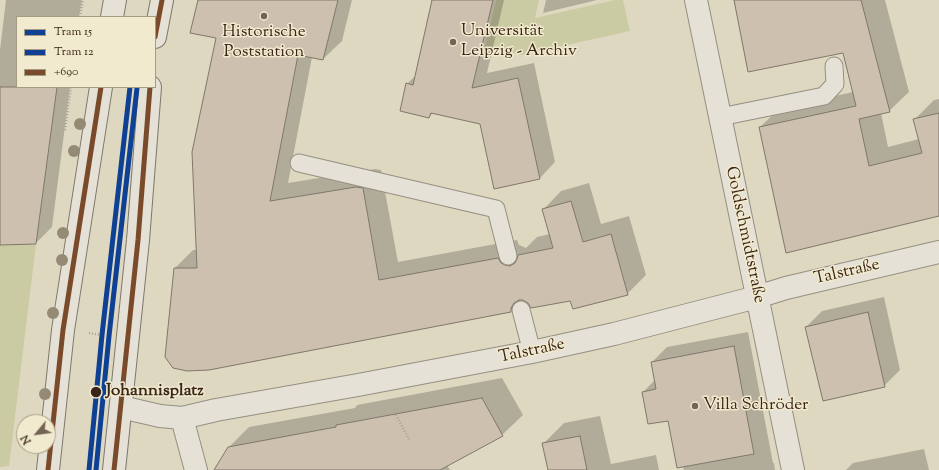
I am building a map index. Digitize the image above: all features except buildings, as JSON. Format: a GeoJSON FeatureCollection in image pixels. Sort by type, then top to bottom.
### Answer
{"type":"FeatureCollection","features":[{"type":"Feature","properties":{"kind":"street"},"geometry":{"type":"LineString","coordinates":[[112,16],[115,0]]}},
{"type":"Feature","properties":{"kind":"street"},"geometry":{"type":"LineString","coordinates":[[156,32],[162,0]]}},
{"type":"Feature","properties":{"kind":"street","name":"Goldschmidtstraße"},"geometry":{"type":"LineString","coordinates":[[696,0],[793,470]]}},
{"type":"Feature","properties":{"kind":"street"},"geometry":{"type":"LineString","coordinates":[[48,470],[63,330],[101,88]]}},
{"type":"Feature","properties":{"kind":"street"},"geometry":{"type":"LineString","coordinates":[[114,470],[138,240],[150,88]]}},
{"type":"Feature","properties":{"kind":"street","name":"Talstraße"},"geometry":{"type":"LineString","coordinates":[[121,407],[160,416],[182,418],[231,407],[532,352],[614,334],[757,297],[786,288],[939,252]]}},
{"type":"Feature","properties":{"kind":"street"},"geometry":{"type":"LineString","coordinates":[[182,418],[196,470]]}},
{"type":"Feature","properties":{"kind":"lane"},"geometry":{"type":"LineString","coordinates":[[720,117],[824,96],[835,84],[834,66]]}},
{"type":"Feature","properties":{"kind":"lane"},"geometry":{"type":"LineString","coordinates":[[299,163],[496,209],[508,256]]}},
{"type":"Feature","properties":{"kind":"lane"},"geometry":{"type":"LineString","coordinates":[[521,310],[532,352]]}},
{"type":"Feature","properties":{"kind":"path"},"geometry":{"type":"LineString","coordinates":[[80,16],[82,0]]}},
{"type":"Feature","properties":{"kind":"path"},"geometry":{"type":"LineString","coordinates":[[396,415],[410,441]]}},
{"type":"Feature","properties":{"kind":"green space"},"geometry":{"type":"Polygon","coordinates":[[[496,0],[539,0],[535,18],[615,0],[623,0],[630,31],[522,55],[485,46],[496,0]]]}},
{"type":"Feature","properties":{"kind":"green space"},"geometry":{"type":"Polygon","coordinates":[[[36,244],[9,466],[0,467],[0,245],[36,244]]]}},
{"type":"Feature","properties":{"kind":"tram line","name":"15"},"geometry":{"type":"LineString","coordinates":[[89,470],[102,335],[130,88]]}},
{"type":"Feature","properties":{"kind":"tram line","name":"12"},"geometry":{"type":"LineString","coordinates":[[96,470],[109,336],[137,88]]}},
{"type":"Feature","properties":{"kind":"transit line","name":"+690"},"geometry":{"type":"LineString","coordinates":[[156,32],[162,0]]}},
{"type":"Feature","properties":{"kind":"transit line","name":"+690"},"geometry":{"type":"LineString","coordinates":[[48,470],[63,330],[101,88]]}},
{"type":"Feature","properties":{"kind":"transit line","name":"+690"},"geometry":{"type":"LineString","coordinates":[[114,470],[138,240],[150,88]]}},
{"type":"Feature","properties":{"kind":"place","name":"Historische Poststation"},"geometry":{"type":"Point","coordinates":[264,16]}},
{"type":"Feature","properties":{"kind":"place","name":"Universität Leipzig - Archiv"},"geometry":{"type":"Point","coordinates":[453,42]}},
{"type":"Feature","properties":{"kind":"place","name":"Johannisplatz"},"geometry":{"type":"Point","coordinates":[96,392]}},
{"type":"Feature","properties":{"kind":"place","name":"Villa Schröder"},"geometry":{"type":"Point","coordinates":[695,406]}}]}
